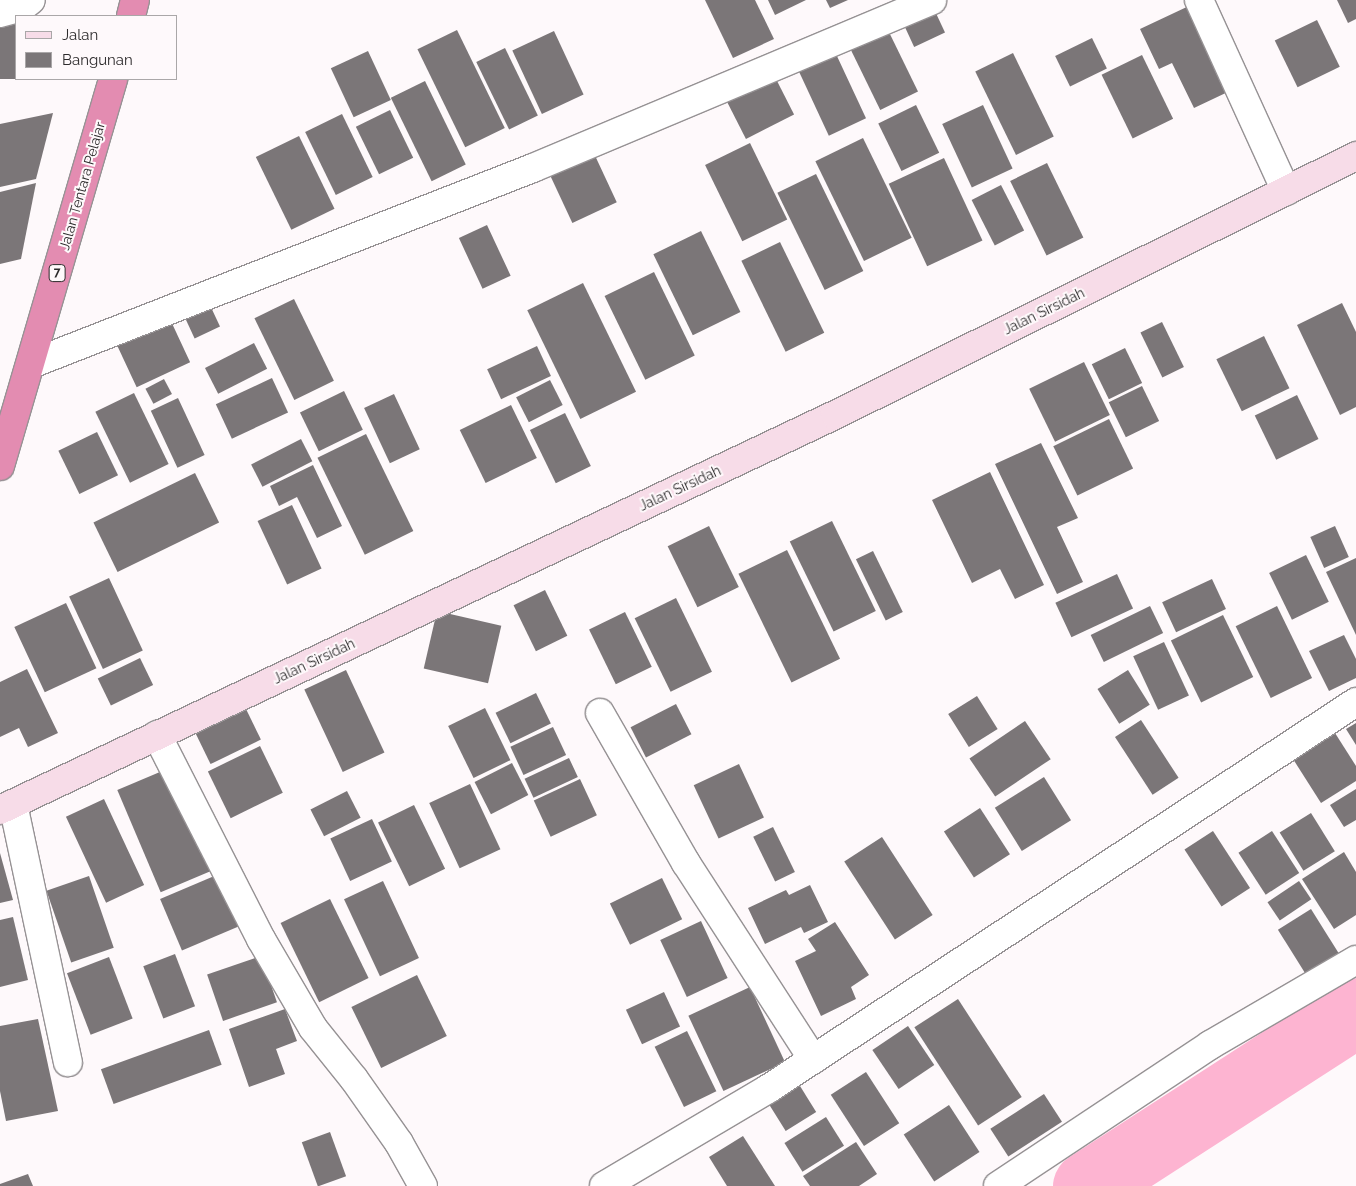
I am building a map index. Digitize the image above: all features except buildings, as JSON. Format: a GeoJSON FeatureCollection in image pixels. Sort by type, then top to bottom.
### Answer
{"type":"FeatureCollection","features":[{"type":"Feature","properties":{"kind":"highway"},"geometry":{"type":"LineString","coordinates":[[130,15],[135,0]]}},
{"type":"Feature","properties":{"kind":"highway","name":"Jalan Tentara Pelajar"},"geometry":{"type":"LineString","coordinates":[[0,466],[32,364],[113,80]]}},
{"type":"Feature","properties":{"kind":"street"},"geometry":{"type":"LineString","coordinates":[[0,13],[22,7],[31,0]]}},
{"type":"Feature","properties":{"kind":"street"},"geometry":{"type":"LineString","coordinates":[[32,364],[136,321],[534,168],[932,0]]}},
{"type":"Feature","properties":{"kind":"street"},"geometry":{"type":"LineString","coordinates":[[1199,0],[1286,191]]}},
{"type":"Feature","properties":{"kind":"street","name":"Jalan Sirsidah"},"geometry":{"type":"LineString","coordinates":[[7,807],[835,415],[1356,156]]}},
{"type":"Feature","properties":{"kind":"street"},"geometry":{"type":"LineString","coordinates":[[604,1186],[813,1059],[1356,702]]}},
{"type":"Feature","properties":{"kind":"street"},"geometry":{"type":"LineString","coordinates":[[600,713],[686,862],[813,1059]]}},
{"type":"Feature","properties":{"kind":"street"},"geometry":{"type":"LineString","coordinates":[[157,735],[261,939],[313,1028],[360,1087],[399,1144],[423,1186]]}},
{"type":"Feature","properties":{"kind":"street"},"geometry":{"type":"LineString","coordinates":[[7,807],[68,1062]]}},
{"type":"Feature","properties":{"kind":"street"},"geometry":{"type":"LineString","coordinates":[[998,1186],[1210,1045],[1356,960]]}},
{"type":"Feature","properties":{"kind":"waterway"},"geometry":{"type":"LineString","coordinates":[[1087,1186],[1356,1012]]}}]}
